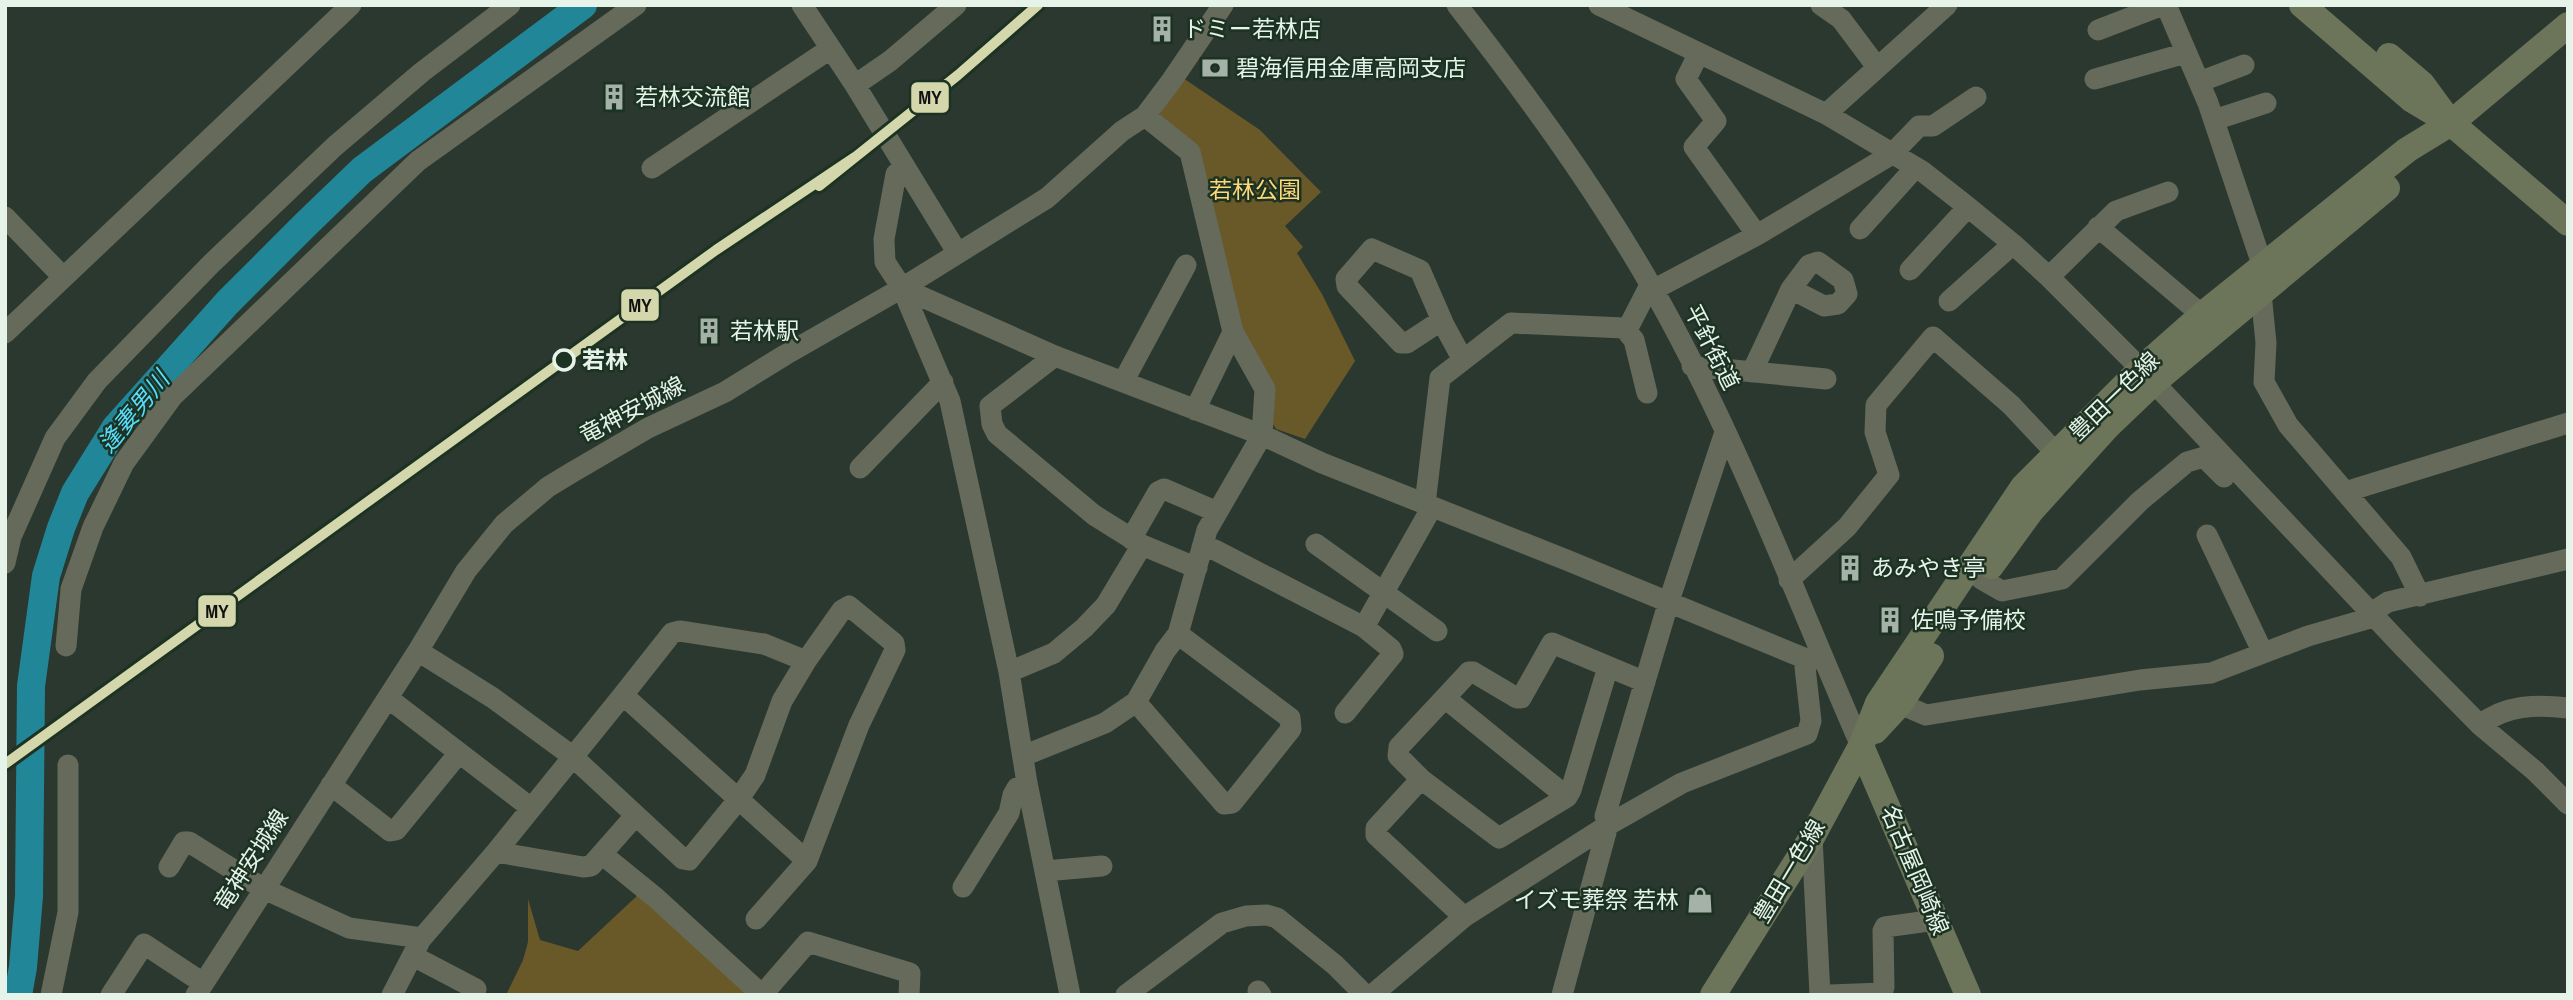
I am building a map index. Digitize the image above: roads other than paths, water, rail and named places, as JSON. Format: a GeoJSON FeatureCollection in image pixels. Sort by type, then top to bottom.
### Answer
{"type":"FeatureCollection","features":[{"type":"Feature","properties":{"kind":"main road"},"geometry":{"type":"LineString","coordinates":[[2302,5],[2411,99],[2451,123],[2568,223]]}},
{"type":"Feature","properties":{"kind":"main road"},"geometry":{"type":"LineString","coordinates":[[2328,5],[2422,84],[2451,123]]}},
{"type":"Feature","properties":{"kind":"main road","name":"豊田一色線"},"geometry":{"type":"LineString","coordinates":[[1713,995],[1812,837],[1861,746],[1878,703],[2024,487],[2056,453],[2262,280],[2407,150],[2451,123],[2568,25]]}},
{"type":"Feature","properties":{"kind":"main road","name":"豊田一色線"},"geometry":{"type":"LineString","coordinates":[[1861,746],[1900,704],[1981,579],[2031,511],[2108,426],[2147,376],[2202,315],[2262,280]]}},
{"type":"Feature","properties":{"kind":"main road","name":"名古屋岡崎線"},"geometry":{"type":"LineString","coordinates":[[1861,746],[1968,995]]}},
{"type":"Feature","properties":{"kind":"street"},"geometry":{"type":"LineString","coordinates":[[5,333],[351,5]]}},
{"type":"Feature","properties":{"kind":"street"},"geometry":{"type":"LineString","coordinates":[[5,563],[11,537],[55,438],[97,382],[211,264],[334,146],[422,72],[510,5]]}},
{"type":"Feature","properties":{"kind":"street"},"geometry":{"type":"LineString","coordinates":[[66,646],[71,589],[93,527],[124,463],[172,397],[418,161],[636,5]]}},
{"type":"Feature","properties":{"kind":"street"},"geometry":{"type":"LineString","coordinates":[[802,5],[855,85],[957,252]]}},
{"type":"Feature","properties":{"kind":"street"},"geometry":{"type":"LineString","coordinates":[[855,85],[890,61],[956,5]]}},
{"type":"Feature","properties":{"kind":"street","name":"竜神安城線"},"geometry":{"type":"LineString","coordinates":[[200,989],[418,651],[449,597],[504,524],[548,487],[648,428],[726,392],[1047,198],[1122,131],[1145,116],[1223,5]]}},
{"type":"Feature","properties":{"kind":"street","name":"平針街道"},"geometry":{"type":"LineString","coordinates":[[1457,5],[1573,160],[1652,288],[1725,432],[1789,580],[1813,659],[1861,746]]}},
{"type":"Feature","properties":{"kind":"street"},"geometry":{"type":"LineString","coordinates":[[1599,5],[1698,55],[1826,114],[1915,168],[2014,244],[2147,376],[2480,724],[2535,771],[2568,804]]}},
{"type":"Feature","properties":{"kind":"street"},"geometry":{"type":"LineString","coordinates":[[1821,5],[1840,12],[1877,67]]}},
{"type":"Feature","properties":{"kind":"street"},"geometry":{"type":"LineString","coordinates":[[1826,114],[1947,5]]}},
{"type":"Feature","properties":{"kind":"street"},"geometry":{"type":"LineString","coordinates":[[2098,30],[2165,5],[2214,120],[2262,280],[2266,344],[2264,382],[2288,425],[2401,557],[2420,596]]}},
{"type":"Feature","properties":{"kind":"street"},"geometry":{"type":"LineString","coordinates":[[652,168],[830,49]]}},
{"type":"Feature","properties":{"kind":"street"},"geometry":{"type":"LineString","coordinates":[[2095,79],[2186,52]]}},
{"type":"Feature","properties":{"kind":"street"},"geometry":{"type":"LineString","coordinates":[[1698,55],[1686,79],[1716,121],[1694,147],[1757,235]]}},
{"type":"Feature","properties":{"kind":"street"},"geometry":{"type":"LineString","coordinates":[[2199,82],[2244,65]]}},
{"type":"Feature","properties":{"kind":"street"},"geometry":{"type":"LineString","coordinates":[[1364,628],[1429,506],[1440,378],[1511,323],[1624,328],[1629,326],[1652,288],[1757,235],[1892,154],[1919,126],[1933,125],[1976,97]]}},
{"type":"Feature","properties":{"kind":"street"},"geometry":{"type":"LineString","coordinates":[[2214,120],[2266,103]]}},
{"type":"Feature","properties":{"kind":"street"},"geometry":{"type":"LineString","coordinates":[[1023,756],[1105,723],[1121,715],[1136,702],[1164,651],[1178,635],[1207,530],[1262,435],[1265,389],[1233,332],[1189,152],[1145,116]]}},
{"type":"Feature","properties":{"kind":"street"},"geometry":{"type":"LineString","coordinates":[[1860,229],[1915,168]]}},
{"type":"Feature","properties":{"kind":"street"},"geometry":{"type":"LineString","coordinates":[[896,174],[884,239],[885,262],[902,288],[950,401],[1009,672],[1027,783],[1070,995]]}},
{"type":"Feature","properties":{"kind":"street"},"geometry":{"type":"LineString","coordinates":[[2049,277],[2116,211],[2168,192]]}},
{"type":"Feature","properties":{"kind":"street"},"geometry":{"type":"LineString","coordinates":[[1910,270],[1968,207]]}},
{"type":"Feature","properties":{"kind":"street"},"geometry":{"type":"LineString","coordinates":[[5,217],[63,277]]}},
{"type":"Feature","properties":{"kind":"street"},"geometry":{"type":"LineString","coordinates":[[2098,227],[2202,315]]}},
{"type":"Feature","properties":{"kind":"street"},"geometry":{"type":"LineString","coordinates":[[1949,301],[2014,244]]}},
{"type":"Feature","properties":{"kind":"street"},"geometry":{"type":"LineString","coordinates":[[1442,320],[1407,343],[1401,343],[1347,286],[1346,279],[1372,248],[1420,270],[1463,359]]}},
{"type":"Feature","properties":{"kind":"street"},"geometry":{"type":"LineString","coordinates":[[1123,382],[1186,265]]}},
{"type":"Feature","properties":{"kind":"street"},"geometry":{"type":"LineString","coordinates":[[902,288],[1055,356],[1262,435],[1668,604],[1813,659],[1811,721],[1807,734],[1682,783],[1608,825],[1464,917],[1372,995]]}},
{"type":"Feature","properties":{"kind":"street"},"geometry":{"type":"LineString","coordinates":[[1752,372],[1791,289]]}},
{"type":"Feature","properties":{"kind":"street"},"geometry":{"type":"LineString","coordinates":[[1624,328],[1634,340],[1647,393]]}},
{"type":"Feature","properties":{"kind":"street"},"geometry":{"type":"LineString","coordinates":[[1195,410],[1233,332]]}},
{"type":"Feature","properties":{"kind":"street"},"geometry":{"type":"LineString","coordinates":[[1789,580],[1847,527],[1889,475],[1875,432],[1876,405],[1933,337],[2011,405],[2056,453]]}},
{"type":"Feature","properties":{"kind":"street"},"geometry":{"type":"LineString","coordinates":[[1055,356],[990,406],[992,424],[998,434],[1094,515],[1136,542],[1197,568]]}},
{"type":"Feature","properties":{"kind":"street"},"geometry":{"type":"LineString","coordinates":[[1692,366],[1826,379]]}},
{"type":"Feature","properties":{"kind":"street"},"geometry":{"type":"LineString","coordinates":[[860,468],[943,382]]}},
{"type":"Feature","properties":{"kind":"street"},"geometry":{"type":"LineString","coordinates":[[2345,492],[2568,423]]}},
{"type":"Feature","properties":{"kind":"street"},"geometry":{"type":"LineString","coordinates":[[1562,995],[1608,825],[1605,816],[1668,604],[1725,432]]}},
{"type":"Feature","properties":{"kind":"street"},"geometry":{"type":"LineString","coordinates":[[1981,579],[2003,591],[2062,579],[2140,501],[2187,463],[2204,457],[2311,565],[2347,588]]}},
{"type":"Feature","properties":{"kind":"street"},"geometry":{"type":"LineString","coordinates":[[1009,672],[1054,653],[1106,605],[1158,492],[1164,489],[1217,512]]}},
{"type":"Feature","properties":{"kind":"street"},"geometry":{"type":"LineString","coordinates":[[2207,535],[2263,653]]}},
{"type":"Feature","properties":{"kind":"street"},"geometry":{"type":"LineString","coordinates":[[1315,544],[1437,631]]}},
{"type":"Feature","properties":{"kind":"street"},"geometry":{"type":"LineString","coordinates":[[1202,547],[1215,550],[1364,628],[1391,649],[1393,654],[1345,713]]}},
{"type":"Feature","properties":{"kind":"street"},"geometry":{"type":"LineString","coordinates":[[1900,704],[1926,715],[2140,680],[2211,673],[2308,636],[2373,615],[2388,602],[2568,559]]}},
{"type":"Feature","properties":{"kind":"street"},"geometry":{"type":"LineString","coordinates":[[418,651],[493,698],[572,756],[683,859],[689,859],[755,775],[782,701],[806,660],[842,610],[849,606],[894,643],[895,650],[859,725],[807,861],[756,919]]}},
{"type":"Feature","properties":{"kind":"street"},"geometry":{"type":"LineString","coordinates":[[392,995],[417,947],[672,633],[680,631],[764,644],[806,660]]}},
{"type":"Feature","properties":{"kind":"street"},"geometry":{"type":"LineString","coordinates":[[1136,702],[1224,804],[1232,803],[1291,729],[1290,718],[1178,635]]}},
{"type":"Feature","properties":{"kind":"street"},"geometry":{"type":"LineString","coordinates":[[1608,667],[1567,797],[1499,838],[1421,779],[1400,759],[1397,750],[1469,672],[1474,672],[1521,698],[1552,643],[1645,682]]}},
{"type":"Feature","properties":{"kind":"street"},"geometry":{"type":"LineString","coordinates":[[623,695],[807,861]]}},
{"type":"Feature","properties":{"kind":"street"},"geometry":{"type":"LineString","coordinates":[[388,698],[531,808]]}},
{"type":"Feature","properties":{"kind":"street"},"geometry":{"type":"LineString","coordinates":[[1445,698],[1567,797]]}},
{"type":"Feature","properties":{"kind":"street"},"geometry":{"type":"LineString","coordinates":[[2480,724],[2492,715],[2524,706],[2568,708]]}},
{"type":"Feature","properties":{"kind":"street"},"geometry":{"type":"LineString","coordinates":[[331,786],[390,831],[396,830],[459,753]]}},
{"type":"Feature","properties":{"kind":"street"},"geometry":{"type":"LineString","coordinates":[[51,995],[68,912],[68,765]]}},
{"type":"Feature","properties":{"kind":"street"},"geometry":{"type":"LineString","coordinates":[[1421,779],[1376,828],[1376,835],[1464,917]]}},
{"type":"Feature","properties":{"kind":"street"},"geometry":{"type":"LineString","coordinates":[[963,887],[1009,813],[1017,788],[1027,783]]}},
{"type":"Feature","properties":{"kind":"street"},"geometry":{"type":"LineString","coordinates":[[496,852],[583,867],[591,866],[635,816]]}},
{"type":"Feature","properties":{"kind":"street"},"geometry":{"type":"LineString","coordinates":[[1812,837],[1820,995]]}},
{"type":"Feature","properties":{"kind":"street"},"geometry":{"type":"LineString","coordinates":[[169,867],[184,842],[189,842],[264,889],[349,928],[417,947],[476,989],[472,995]]}},
{"type":"Feature","properties":{"kind":"street"},"geometry":{"type":"LineString","coordinates":[[603,855],[656,898],[762,995],[808,942],[910,973],[909,995]]}},
{"type":"Feature","properties":{"kind":"street"},"geometry":{"type":"LineString","coordinates":[[1045,871],[1102,866]]}},
{"type":"Feature","properties":{"kind":"street"},"geometry":{"type":"LineString","coordinates":[[1126,995],[1149,988],[1222,923],[1246,916],[1267,915],[1277,918],[1366,995]]}},
{"type":"Feature","properties":{"kind":"street"},"geometry":{"type":"LineString","coordinates":[[1830,995],[1882,993],[1885,927],[1936,920]]}},
{"type":"Feature","properties":{"kind":"street"},"geometry":{"type":"LineString","coordinates":[[111,995],[144,944],[200,989]]}},
{"type":"Feature","properties":{"kind":"waterway","name":"逢妻男川"},"geometry":{"type":"LineString","coordinates":[[18,995],[29,896],[31,686],[46,576],[75,493],[116,427],[227,303],[362,170],[583,5]]}},
{"type":"Feature","properties":{"kind":"place","name":"ドミー若林店"},"geometry":{"type":"Point","coordinates":[1162,29]}},
{"type":"Feature","properties":{"kind":"place","name":"碧海信用金庫高岡支店"},"geometry":{"type":"Point","coordinates":[1215,68]}},
{"type":"Feature","properties":{"kind":"place","name":"若林交流館"},"geometry":{"type":"Point","coordinates":[614,97]}},
{"type":"Feature","properties":{"kind":"place","name":"若林駅"},"geometry":{"type":"Point","coordinates":[709,331]}},
{"type":"Feature","properties":{"kind":"place","name":"若林"},"geometry":{"type":"Point","coordinates":[564,360]}},
{"type":"Feature","properties":{"kind":"place","name":"あみやき亭"},"geometry":{"type":"Point","coordinates":[1850,568]}},
{"type":"Feature","properties":{"kind":"place","name":"佐鳴予備校"},"geometry":{"type":"Point","coordinates":[1890,620]}},
{"type":"Feature","properties":{"kind":"place","name":"イズモ葬祭 若林"},"geometry":{"type":"Point","coordinates":[1700,900]}},
{"type":"Feature","properties":{"kind":"park label","name":"若林公園"},"geometry":{"type":"Point","coordinates":[1255,190]}}]}
